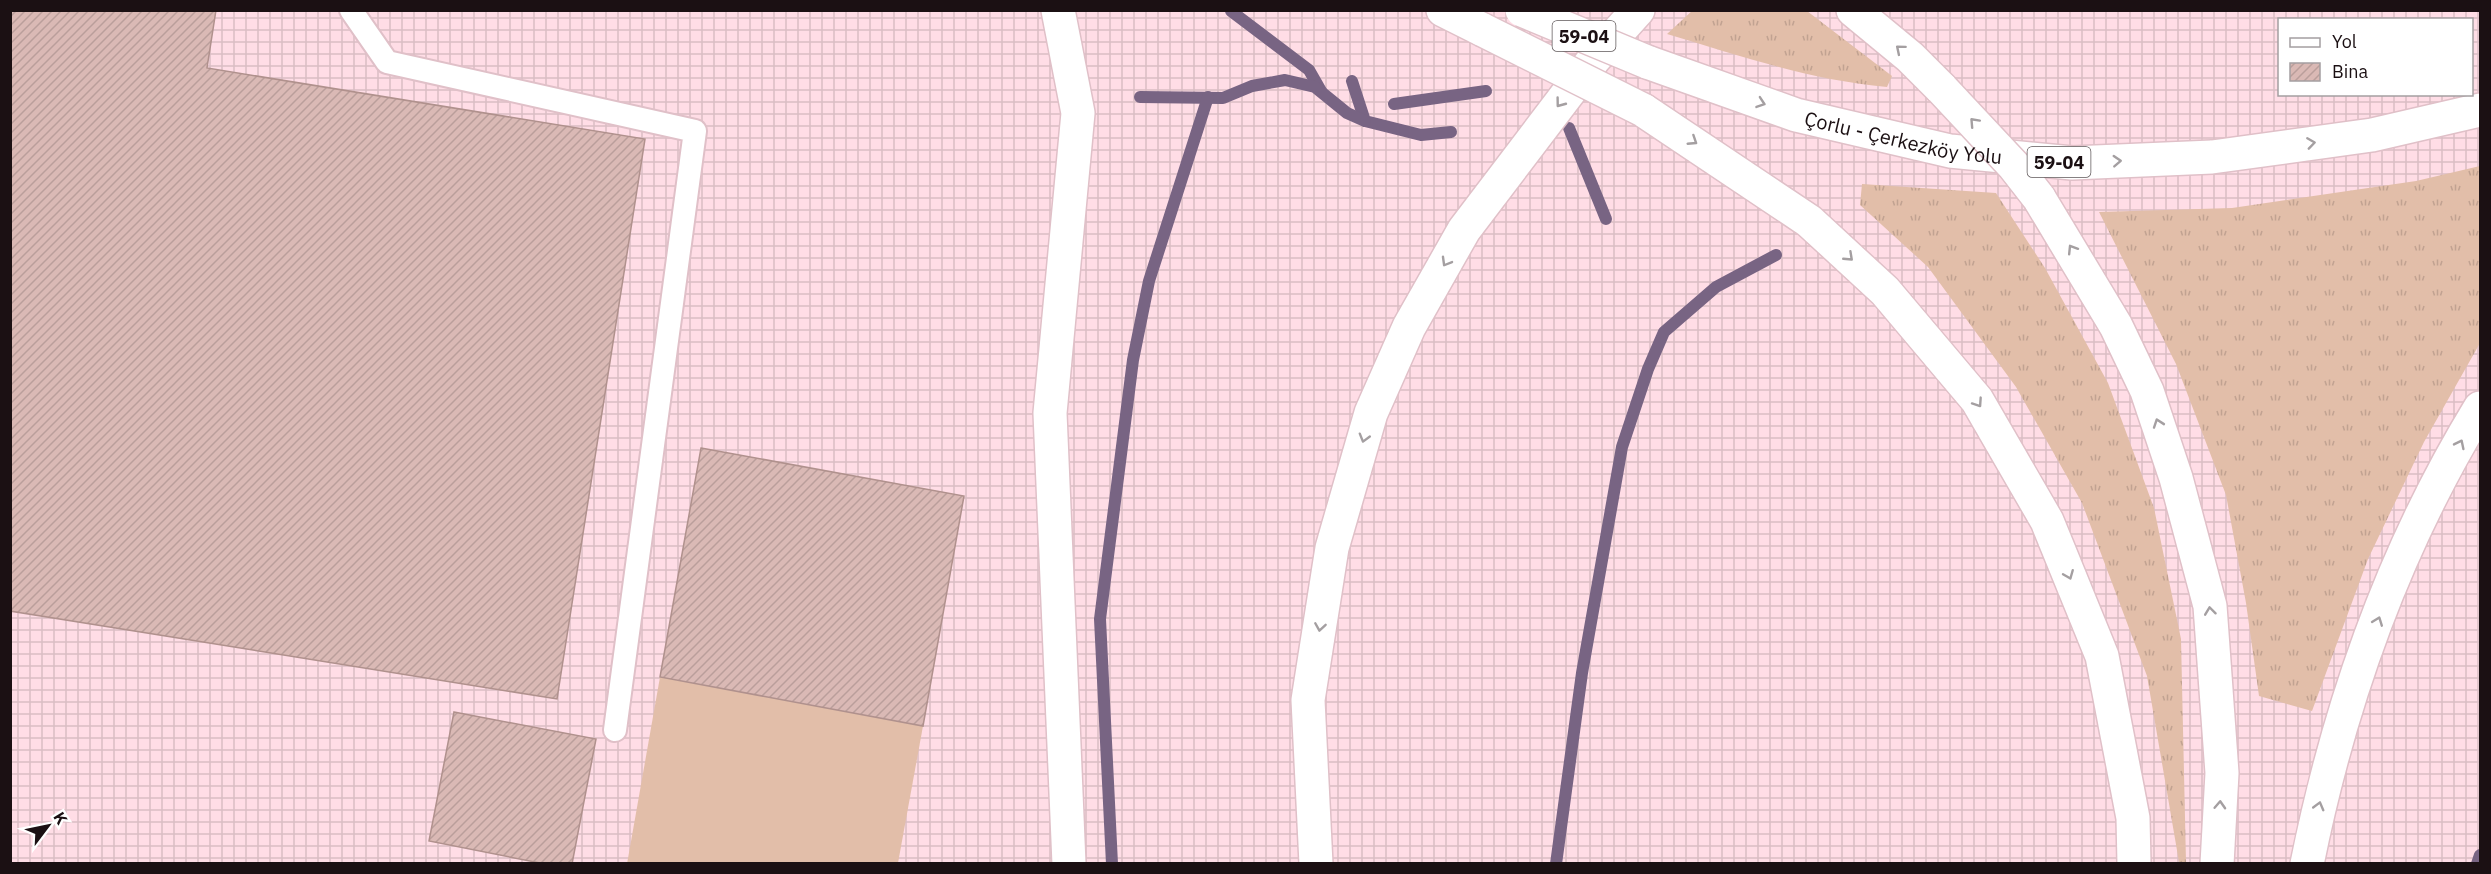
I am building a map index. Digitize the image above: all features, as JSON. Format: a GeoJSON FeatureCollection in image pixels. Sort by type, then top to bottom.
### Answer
{"type":"FeatureCollection","features":[{"type":"Feature","properties":{"kind":"main road"},"geometry":{"type":"LineString","coordinates":[[1058,10],[1078,113],[1050,413],[1069,864]]}},
{"type":"Feature","properties":{"kind":"main road"},"geometry":{"type":"LineString","coordinates":[[1443,10],[1643,110],[1809,221],[1886,291],[1977,400],[2047,521],[2102,656],[2133,818],[2134,864]]}},
{"type":"Feature","properties":{"kind":"main road","name":"Çorlu - Çerkezköy Yolu"},"geometry":{"type":"LineString","coordinates":[[1522,10],[1647,62],[1818,120],[1950,152],[2072,163],[2212,157],[2372,135],[2481,110]]}},
{"type":"Feature","properties":{"kind":"main road"},"geometry":{"type":"LineString","coordinates":[[1316,864],[1308,700],[1332,548],[1371,413],[1409,327],[1464,230],[1594,59],[1638,10]]}},
{"type":"Feature","properties":{"kind":"main road"},"geometry":{"type":"LineString","coordinates":[[1853,10],[1910,57],[1942,89],[2014,166],[2039,198],[2116,326],[2147,391],[2179,488],[2210,606],[2222,773],[2217,864]]}},
{"type":"Feature","properties":{"kind":"main road"},"geometry":{"type":"LineString","coordinates":[[2307,864],[2317,816],[2353,686],[2398,568],[2465,434],[2481,408]]}},
{"type":"Feature","properties":{"kind":"lane"},"geometry":{"type":"LineString","coordinates":[[351,10],[387,62],[695,132],[615,730]]}},
{"type":"Feature","properties":{"kind":"shaded area"},"geometry":{"type":"Polygon","coordinates":[[[11,11],[2480,11],[2480,863],[11,863],[11,11]]]}},
{"type":"Feature","properties":{"kind":"green space"},"geometry":{"type":"Polygon","coordinates":[[[1693,10],[1807,11],[1892,76],[1887,87],[1831,79],[1721,51],[1667,34],[1693,10]]]}},
{"type":"Feature","properties":{"kind":"green space"},"geometry":{"type":"Polygon","coordinates":[[[2480,166],[2480,343],[2424,442],[2368,559],[2312,711],[2259,696],[2246,603],[2226,495],[2176,364],[2099,212],[2232,208],[2416,181],[2480,166]]]}},
{"type":"Feature","properties":{"kind":"green space"},"geometry":{"type":"Polygon","coordinates":[[[1862,184],[1996,193],[2045,268],[2108,383],[2154,508],[2181,639],[2186,862],[2179,862],[2147,676],[2082,503],[2016,387],[1928,267],[1860,205],[1862,184]]]}},
{"type":"Feature","properties":{"kind":"green space"},"geometry":{"type":"Polygon","coordinates":[[[660,677],[923,726],[898,863],[627,864],[660,677]]]}},
{"type":"Feature","properties":{"kind":"building"},"geometry":{"type":"Polygon","coordinates":[[[10,10],[216,10],[207,68],[645,139],[557,699],[10,611],[10,10]]]}},
{"type":"Feature","properties":{"kind":"building"},"geometry":{"type":"Polygon","coordinates":[[[701,448],[964,496],[923,726],[660,677],[701,448]]]}},
{"type":"Feature","properties":{"kind":"building"},"geometry":{"type":"Polygon","coordinates":[[[454,712],[596,739],[572,864],[545,864],[429,841],[454,712]]]}},
{"type":"Feature","properties":{"kind":"waterway"},"geometry":{"type":"LineString","coordinates":[[1231,11],[1309,70],[1321,91]]}},
{"type":"Feature","properties":{"kind":"waterway"},"geometry":{"type":"LineString","coordinates":[[1140,97],[1223,98],[1252,86],[1285,80],[1315,87],[1347,113],[1365,121]]}},
{"type":"Feature","properties":{"kind":"waterway"},"geometry":{"type":"LineString","coordinates":[[1352,81],[1365,121],[1421,135],[1451,132]]}},
{"type":"Feature","properties":{"kind":"waterway"},"geometry":{"type":"LineString","coordinates":[[1394,104],[1486,91]]}},
{"type":"Feature","properties":{"kind":"waterway"},"geometry":{"type":"LineString","coordinates":[[1112,864],[1100,619],[1133,360],[1149,281],[1208,97]]}},
{"type":"Feature","properties":{"kind":"waterway"},"geometry":{"type":"LineString","coordinates":[[1569,128],[1606,219]]}},
{"type":"Feature","properties":{"kind":"waterway"},"geometry":{"type":"LineString","coordinates":[[1556,864],[1582,673],[1622,447],[1648,369],[1664,332],[1716,287],[1776,255]]}},
{"type":"Feature","properties":{"kind":"waterway"},"geometry":{"type":"LineString","coordinates":[[2477,864],[2480,855]]}}]}
